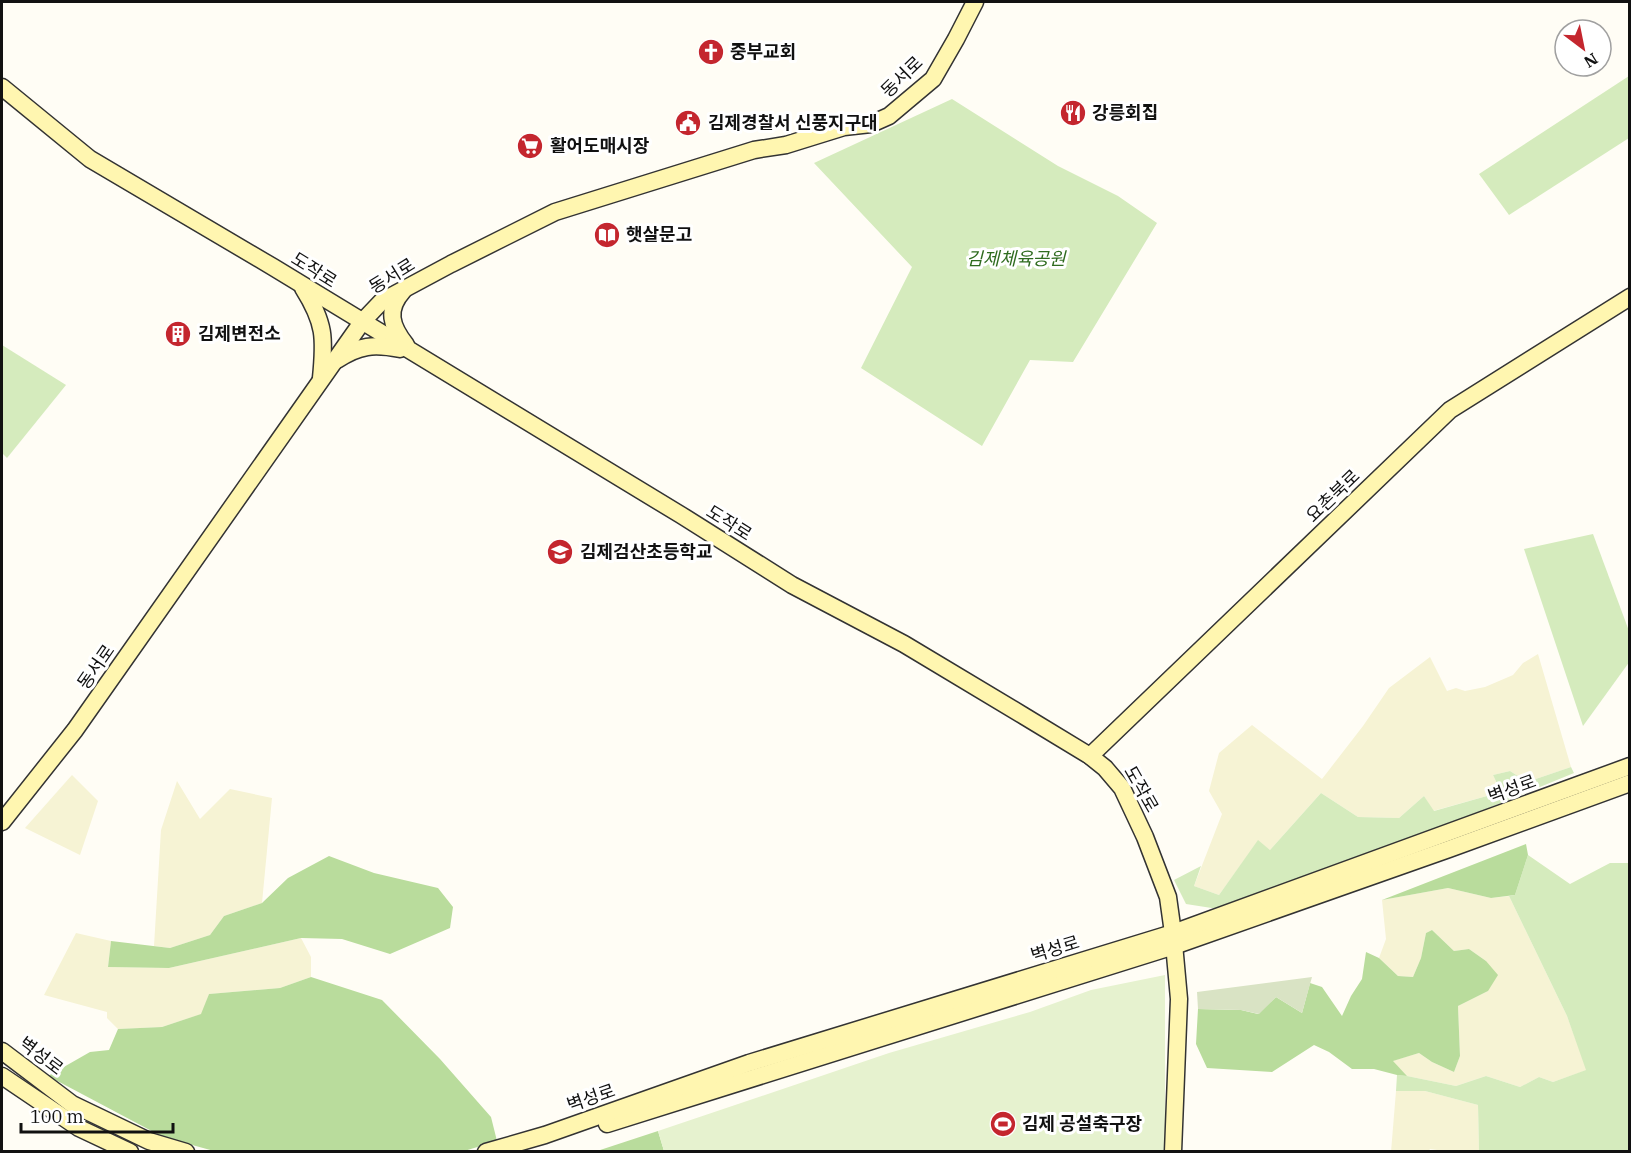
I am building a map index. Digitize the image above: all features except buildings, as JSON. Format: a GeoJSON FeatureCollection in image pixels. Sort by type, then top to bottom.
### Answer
{"type":"FeatureCollection","features":[{"type":"Feature","properties":{"kind":"main road","name":"동서로"},"geometry":{"type":"LineString","coordinates":[[2,822],[75,730],[321,379],[362,322],[382,301],[568,207],[754,150],[786,145],[844,128],[871,124],[889,116],[933,80],[975,2]]}},
{"type":"Feature","properties":{"kind":"main road","name":"도작로"},"geometry":{"type":"LineString","coordinates":[[2,87],[90,159],[410,350],[792,585],[904,645],[1090,756],[1105,768],[1122,788],[1145,837],[1168,897],[1179,999],[1173,1152]]}},
{"type":"Feature","properties":{"kind":"main road"},"geometry":{"type":"LineString","coordinates":[[301,285],[315,307],[321,325],[323,355],[321,379]]}},
{"type":"Feature","properties":{"kind":"main road"},"geometry":{"type":"LineString","coordinates":[[405,288],[397,297],[392,316],[395,329],[410,350]]}},
{"type":"Feature","properties":{"kind":"main road","name":"요촌북로"},"geometry":{"type":"LineString","coordinates":[[1090,756],[1450,410],[1629,297]]}},
{"type":"Feature","properties":{"kind":"main road"},"geometry":{"type":"LineString","coordinates":[[332,364],[349,351],[364,347],[381,345],[410,350]]}},
{"type":"Feature","properties":{"kind":"main road","name":"벽성로"},"geometry":{"type":"LineString","coordinates":[[486,1152],[545,1135],[749,1063],[1174,939],[1629,766]]}},
{"type":"Feature","properties":{"kind":"main road","name":"벽성로"},"geometry":{"type":"LineString","coordinates":[[520,1152],[1449,849],[1629,783]]}},
{"type":"Feature","properties":{"kind":"main road","name":"벽성로"},"geometry":{"type":"LineString","coordinates":[[2,1051],[72,1104],[149,1142],[186,1152]]}},
{"type":"Feature","properties":{"kind":"main road","name":"벽성로"},"geometry":{"type":"LineString","coordinates":[[2,1076],[79,1128],[130,1152]]}},
{"type":"Feature","properties":{"kind":"shaded area"},"geometry":{"type":"Polygon","coordinates":[[[1538,654],[1571,767],[1527,782],[1510,771],[1493,775],[1501,792],[1433,811],[1424,796],[1399,818],[1358,817],[1321,793],[1270,850],[1258,841],[1219,895],[1194,886],[1222,814],[1209,791],[1219,753],[1252,725],[1322,779],[1389,688],[1430,657],[1447,691],[1456,688],[1465,691],[1485,687],[1513,675],[1523,663],[1538,654]]]}},
{"type":"Feature","properties":{"kind":"shaded area"},"geometry":{"type":"Polygon","coordinates":[[[72,775],[98,801],[80,855],[25,828],[72,775]]]}},
{"type":"Feature","properties":{"kind":"shaded area"},"geometry":{"type":"Polygon","coordinates":[[[177,781],[200,819],[230,789],[272,798],[262,903],[224,916],[210,935],[170,948],[154,946],[161,830],[177,781]]]}},
{"type":"Feature","properties":{"kind":"shaded area"},"geometry":{"type":"Polygon","coordinates":[[[1448,888],[1491,898],[1509,896],[1567,1016],[1587,1070],[1553,1082],[1539,1077],[1520,1087],[1486,1076],[1456,1086],[1407,1076],[1392,1061],[1419,1053],[1454,1072],[1460,1056],[1458,1006],[1488,991],[1486,961],[1469,949],[1454,951],[1432,930],[1426,933],[1421,958],[1413,977],[1398,976],[1379,958],[1386,939],[1382,900],[1448,888]]]}},
{"type":"Feature","properties":{"kind":"shaded area"},"geometry":{"type":"Polygon","coordinates":[[[76,933],[111,941],[108,967],[169,968],[301,938],[311,957],[311,977],[280,988],[209,994],[202,1014],[162,1027],[118,1029],[107,1018],[107,1012],[44,995],[76,933]]]}},
{"type":"Feature","properties":{"kind":"shaded area"},"geometry":{"type":"Polygon","coordinates":[[[1396,1091],[1425,1091],[1478,1105],[1479,1151],[1451,1152],[1430,1149],[1429,1151],[1391,1152],[1396,1091]]]}},
{"type":"Feature","properties":{"kind":"green space"},"geometry":{"type":"Polygon","coordinates":[[[1629,76],[1629,138],[1509,215],[1479,174],[1629,76]]]}},
{"type":"Feature","properties":{"kind":"green space","name":"김제체육공원"},"geometry":{"type":"Polygon","coordinates":[[[952,99],[1058,166],[1118,196],[1157,223],[1073,362],[1030,360],[982,446],[861,368],[912,267],[814,163],[952,99]]]}},
{"type":"Feature","properties":{"kind":"green space"},"geometry":{"type":"Polygon","coordinates":[[[2,345],[66,385],[7,458],[2,453],[2,345]]]}},
{"type":"Feature","properties":{"kind":"green space"},"geometry":{"type":"Polygon","coordinates":[[[1593,534],[1629,631],[1630,661],[1583,726],[1524,549],[1593,534]]]}},
{"type":"Feature","properties":{"kind":"green space"},"geometry":{"type":"Polygon","coordinates":[[[1571,767],[1574,773],[1408,841],[1218,909],[1186,904],[1174,880],[1201,866],[1194,886],[1219,895],[1258,840],[1270,850],[1321,793],[1358,817],[1399,818],[1424,796],[1434,811],[1501,792],[1493,775],[1510,771],[1527,782],[1571,767]]]}},
{"type":"Feature","properties":{"kind":"green space"},"geometry":{"type":"Polygon","coordinates":[[[1526,844],[1528,855],[1515,895],[1491,898],[1448,888],[1382,900],[1526,844]]]}},
{"type":"Feature","properties":{"kind":"green space"},"geometry":{"type":"Polygon","coordinates":[[[1528,855],[1570,884],[1610,863],[1629,863],[1629,1151],[1479,1151],[1478,1105],[1425,1091],[1396,1091],[1397,1075],[1456,1086],[1486,1076],[1520,1087],[1539,1077],[1553,1082],[1586,1070],[1567,1016],[1509,896],[1515,895],[1528,855]]]}},
{"type":"Feature","properties":{"kind":"green space"},"geometry":{"type":"Polygon","coordinates":[[[329,856],[374,873],[438,888],[453,907],[450,928],[390,954],[342,939],[301,938],[169,968],[108,967],[111,941],[170,948],[210,935],[224,916],[262,903],[288,878],[329,856]]]}},
{"type":"Feature","properties":{"kind":"green space"},"geometry":{"type":"Polygon","coordinates":[[[1432,930],[1454,951],[1469,949],[1486,961],[1498,975],[1488,991],[1458,1006],[1460,1056],[1454,1072],[1419,1053],[1393,1061],[1407,1076],[1374,1069],[1352,1069],[1329,1052],[1314,1045],[1272,1072],[1207,1068],[1196,1044],[1198,1009],[1241,1010],[1258,1014],[1276,997],[1302,1013],[1310,983],[1322,987],[1342,1016],[1362,979],[1366,952],[1379,958],[1398,976],[1413,977],[1421,958],[1426,933],[1432,930]]]}},
{"type":"Feature","properties":{"kind":"green space"},"geometry":{"type":"Polygon","coordinates":[[[1165,975],[1165,1151],[664,1151],[658,1131],[889,1053],[1030,1012],[1091,990],[1165,975]]]}},
{"type":"Feature","properties":{"kind":"green space"},"geometry":{"type":"Polygon","coordinates":[[[311,977],[382,1000],[440,1059],[491,1117],[497,1141],[461,1152],[214,1151],[163,1137],[48,1076],[90,1052],[109,1050],[118,1029],[162,1027],[201,1014],[209,994],[280,988],[311,977]]]}},
{"type":"Feature","properties":{"kind":"green space"},"geometry":{"type":"Polygon","coordinates":[[[1312,977],[1302,1013],[1276,997],[1259,1014],[1241,1010],[1198,1009],[1197,992],[1312,977]]]}},
{"type":"Feature","properties":{"kind":"green space"},"geometry":{"type":"Polygon","coordinates":[[[658,1131],[664,1151],[594,1152],[658,1131]]]}},
{"type":"Feature","properties":{"kind":"place","name":"중부교회"},"geometry":{"type":"Point","coordinates":[711,52]}},
{"type":"Feature","properties":{"kind":"place","name":"강릉회집"},"geometry":{"type":"Point","coordinates":[1073,113]}},
{"type":"Feature","properties":{"kind":"place","name":"김제경찰서 신풍지구대"},"geometry":{"type":"Point","coordinates":[688,123]}},
{"type":"Feature","properties":{"kind":"place","name":"활어도매시장"},"geometry":{"type":"Point","coordinates":[530,146]}},
{"type":"Feature","properties":{"kind":"place","name":"햇살문고"},"geometry":{"type":"Point","coordinates":[607,235]}},
{"type":"Feature","properties":{"kind":"place","name":"김제변전소"},"geometry":{"type":"Point","coordinates":[178,334]}},
{"type":"Feature","properties":{"kind":"place","name":"김제검산초등학교"},"geometry":{"type":"Point","coordinates":[560,552]}},
{"type":"Feature","properties":{"kind":"place","name":"김제 공설축구장"},"geometry":{"type":"Point","coordinates":[1003,1124]}}]}
